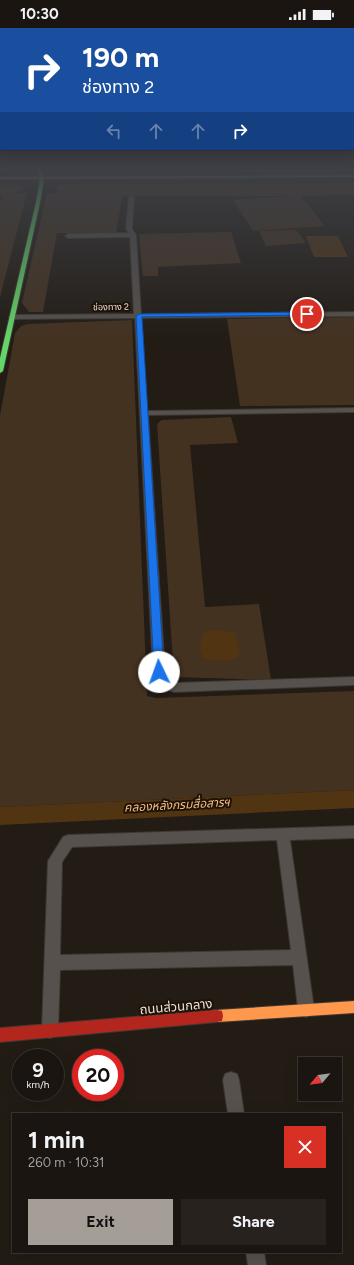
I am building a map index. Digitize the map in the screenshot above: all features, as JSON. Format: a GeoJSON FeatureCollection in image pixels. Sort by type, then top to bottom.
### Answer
{"type":"FeatureCollection","features":[{"type":"Feature","properties":{"kind":"main road"},"geometry":{"type":"LineString","coordinates":[[0,371],[33,225]]}},
{"type":"Feature","properties":{"kind":"main road","name":"ถนนส่วนกลาง"},"geometry":{"type":"LineString","coordinates":[[0,1035],[246,1012],[354,1007]]}},
{"type":"Feature","properties":{"kind":"lane"},"geometry":{"type":"LineString","coordinates":[[129,225],[129,229],[133,235],[139,316],[159,672],[165,684],[174,688],[354,681]]}},
{"type":"Feature","properties":{"kind":"lane"},"geometry":{"type":"LineString","coordinates":[[68,236],[133,235]]}},
{"type":"Feature","properties":{"kind":"lane","name":"ช่องทาง 2"},"geometry":{"type":"LineString","coordinates":[[12,317],[354,314]]}},
{"type":"Feature","properties":{"kind":"lane"},"geometry":{"type":"LineString","coordinates":[[145,413],[354,410]]}},
{"type":"Feature","properties":{"kind":"lane"},"geometry":{"type":"LineString","coordinates":[[50,1031],[55,861],[68,840],[354,832]]}},
{"type":"Feature","properties":{"kind":"lane"},"geometry":{"type":"LineString","coordinates":[[283,834],[306,1009]]}},
{"type":"Feature","properties":{"kind":"lane"},"geometry":{"type":"LineString","coordinates":[[53,963],[300,957]]}},
{"type":"Feature","properties":{"kind":"lane"},"geometry":{"type":"LineString","coordinates":[[231,1080],[236,1113]]}},
{"type":"Feature","properties":{"kind":"lane"},"geometry":{"type":"LineString","coordinates":[[256,1253],[257,1265]]}},
{"type":"Feature","properties":{"kind":"shaded area"},"geometry":{"type":"Polygon","coordinates":[[[0,225],[19,225],[0,297],[0,225]]]}},
{"type":"Feature","properties":{"kind":"shaded area"},"geometry":{"type":"Polygon","coordinates":[[[40,225],[117,225],[116,233],[57,233],[43,312],[29,312],[22,303],[40,225]]]}},
{"type":"Feature","properties":{"kind":"shaded area"},"geometry":{"type":"Polygon","coordinates":[[[249,225],[324,225],[325,226],[253,231],[249,225]]]}},
{"type":"Feature","properties":{"kind":"shaded area"},"geometry":{"type":"Polygon","coordinates":[[[296,230],[306,243],[266,246],[259,231],[296,230]]]}},
{"type":"Feature","properties":{"kind":"shaded area"},"geometry":{"type":"Polygon","coordinates":[[[231,232],[241,263],[158,267],[158,276],[143,276],[139,234],[231,232]]]}},
{"type":"Feature","properties":{"kind":"shaded area"},"geometry":{"type":"Polygon","coordinates":[[[354,317],[354,405],[240,406],[227,319],[354,317]]]}},
{"type":"Feature","properties":{"kind":"shaded area"},"geometry":{"type":"Polygon","coordinates":[[[132,320],[147,696],[156,698],[354,691],[354,790],[0,807],[0,416],[15,333],[21,326],[28,324],[132,320]]]}},
{"type":"Feature","properties":{"kind":"shaded area"},"geometry":{"type":"Polygon","coordinates":[[[231,417],[238,443],[190,445],[205,607],[259,604],[271,680],[174,677],[157,424],[162,420],[231,417]]]}},
{"type":"Feature","properties":{"kind":"water"},"geometry":{"type":"Polygon","coordinates":[[[306,236],[338,236],[348,257],[314,257],[306,236]]]}},
{"type":"Feature","properties":{"kind":"water"},"geometry":{"type":"Polygon","coordinates":[[[214,630],[235,632],[240,651],[237,658],[225,661],[203,659],[200,648],[203,633],[214,630]]]}},
{"type":"Feature","properties":{"kind":"water","name":"คลองหลังกรมสื่อสารฯ"},"geometry":{"type":"Polygon","coordinates":[[[354,790],[354,808],[0,825],[0,807],[354,790]]]}},
{"type":"Feature","properties":{"kind":"traffic: fast"},"geometry":{"type":"LineString","coordinates":[[0,371],[33,225]]}},
{"type":"Feature","properties":{"kind":"traffic: slow"},"geometry":{"type":"LineString","coordinates":[[217,1016],[354,1007]]}},
{"type":"Feature","properties":{"kind":"traffic: jam"},"geometry":{"type":"LineString","coordinates":[[0,1035],[217,1016]]}},
{"type":"Feature","properties":{"kind":"route"},"geometry":{"type":"LineString","coordinates":[[159,672],[139,316],[307,314]]}}]}
